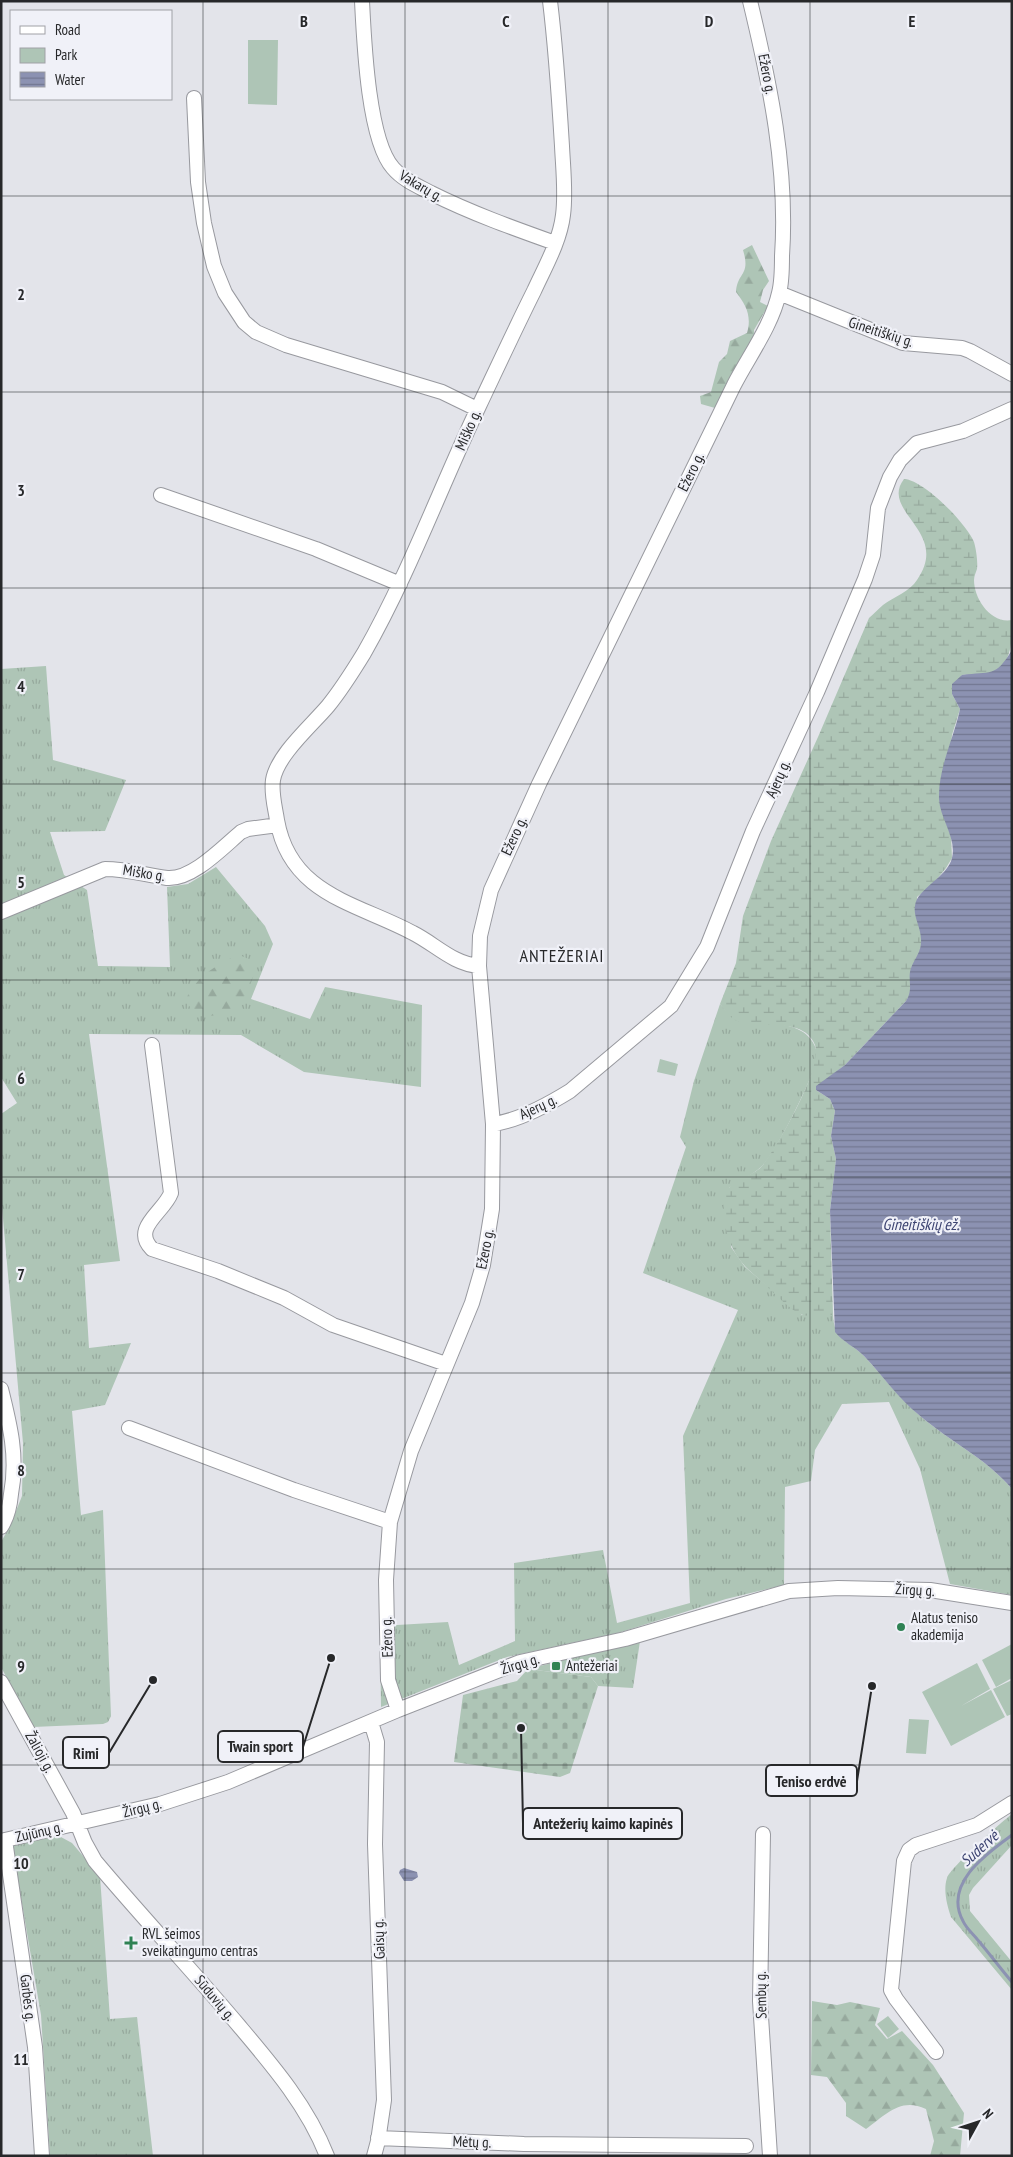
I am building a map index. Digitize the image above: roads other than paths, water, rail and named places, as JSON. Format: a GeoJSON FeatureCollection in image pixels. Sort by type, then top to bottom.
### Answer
{"type":"FeatureCollection","features":[{"type":"Feature","properties":{"kind":"street","name":"Vakarų g."},"geometry":{"type":"LineString","coordinates":[[362,1],[368,80],[376,130],[384,154],[392,168],[407,180],[462,208],[554,243]]}},
{"type":"Feature","properties":{"kind":"street","name":"Miško g."},"geometry":{"type":"LineString","coordinates":[[479,966],[460,963],[410,931],[339,901],[323,891],[296,864],[286,850],[278,825],[273,796],[273,781],[276,770],[284,757],[330,703],[363,654],[400,584],[477,409],[554,243],[563,213],[563,174],[558,70],[550,1]]}},
{"type":"Feature","properties":{"kind":"street","name":"Ežero g."},"geometry":{"type":"LineString","coordinates":[[398,1710],[388,1680],[386,1580],[390,1522],[411,1451],[472,1303],[486,1249],[492,1209],[493,1124],[479,966],[480,936],[491,890],[506,855],[734,385],[768,322],[779,294],[784,229],[782,178],[768,77],[750,1]]}},
{"type":"Feature","properties":{"kind":"street"},"geometry":{"type":"LineString","coordinates":[[194,98],[198,182],[204,223],[214,266],[224,293],[244,322],[256,332],[286,345],[442,392],[477,409]]}},
{"type":"Feature","properties":{"kind":"street","name":"Gineitiškių g."},"geometry":{"type":"LineString","coordinates":[[779,294],[903,342],[970,350],[1012,374]]}},
{"type":"Feature","properties":{"kind":"street","name":"Ajerų g."},"geometry":{"type":"LineString","coordinates":[[493,1124],[505,1123],[570,1091],[671,1006],[707,946],[753,831],[818,692],[862,588],[873,554],[878,508],[890,477],[900,460],[917,443],[963,430],[1012,409]]}},
{"type":"Feature","properties":{"kind":"street"},"geometry":{"type":"LineString","coordinates":[[161,495],[316,549],[400,584]]}},
{"type":"Feature","properties":{"kind":"street","name":"Miško g."},"geometry":{"type":"LineString","coordinates":[[1,912],[105,869],[120,869],[167,878],[185,876],[241,832],[248,829],[278,825]]}},
{"type":"Feature","properties":{"kind":"street"},"geometry":{"type":"LineString","coordinates":[[152,1045],[171,1193],[162,1209],[145,1228],[147,1244],[152,1249],[218,1271],[284,1298],[333,1324],[446,1364]]}},
{"type":"Feature","properties":{"kind":"street"},"geometry":{"type":"LineString","coordinates":[[1,1389],[12,1432],[15,1454],[14,1478],[9,1506],[1,1528]]}},
{"type":"Feature","properties":{"kind":"street"},"geometry":{"type":"LineString","coordinates":[[129,1428],[294,1490],[390,1522]]}},
{"type":"Feature","properties":{"kind":"street","name":"Žirgų g."},"geometry":{"type":"LineString","coordinates":[[76,1824],[160,1804],[228,1782],[398,1710],[520,1662],[625,1639],[790,1591],[838,1588],[930,1590],[1012,1602]]}},
{"type":"Feature","properties":{"kind":"street","name":"Žalioji g."},"geometry":{"type":"LineString","coordinates":[[1,1682],[73,1813],[76,1824]]}},
{"type":"Feature","properties":{"kind":"street","name":"Gaisų g."},"geometry":{"type":"LineString","coordinates":[[371,1722],[377,1742],[376,1844],[384,2100],[374,2156]]}},
{"type":"Feature","properties":{"kind":"street"},"geometry":{"type":"LineString","coordinates":[[936,2052],[891,1990],[904,1860],[909,1850],[916,1845],[977,1825],[1012,1803]]}},
{"type":"Feature","properties":{"kind":"street","name":"Zujūnų g."},"geometry":{"type":"LineString","coordinates":[[3,1841],[76,1824]]}},
{"type":"Feature","properties":{"kind":"street","name":"Sūduvių g."},"geometry":{"type":"LineString","coordinates":[[76,1824],[95,1861],[198,1977],[293,2094],[309,2119],[327,2156]]}},
{"type":"Feature","properties":{"kind":"street","name":"Sembų g."},"geometry":{"type":"LineString","coordinates":[[763,1834],[760,2001],[770,2156]]}},
{"type":"Feature","properties":{"kind":"street","name":"Garbės g."},"geometry":{"type":"LineString","coordinates":[[3,1841],[35,2047],[42,2156]]}},
{"type":"Feature","properties":{"kind":"street","name":"Mėtų g."},"geometry":{"type":"LineString","coordinates":[[378,2138],[524,2144],[746,2146]]}},
{"type":"Feature","properties":{"kind":"water","name":"Gineitiškių ež."},"geometry":{"type":"Polygon","coordinates":[[[1012,650],[1012,1489],[991,1468],[911,1408],[864,1356],[835,1332],[830,1211],[836,1159],[831,1136],[835,1111],[830,1099],[816,1090],[816,1086],[845,1065],[906,1001],[910,988],[911,968],[921,943],[915,906],[921,894],[944,871],[952,858],[952,843],[940,806],[939,787],[960,709],[952,694],[952,684],[962,675],[986,673],[996,669],[1012,650]]]}},
{"type":"Feature","properties":{"kind":"water"},"geometry":{"type":"Polygon","coordinates":[[[404,1868],[417,1872],[418,1877],[412,1881],[404,1881],[399,1873],[404,1868]]]}},
{"type":"Feature","properties":{"kind":"waterway","name":"Sudervė"},"geometry":{"type":"LineString","coordinates":[[1012,1835],[991,1851],[970,1871],[963,1883],[958,1907],[966,1926],[1012,1982]]}},
{"type":"Feature","properties":{"kind":"place","name":"Alatus teniso akademija"},"geometry":{"type":"Point","coordinates":[901,1627]}},
{"type":"Feature","properties":{"kind":"place","name":"Twain sport"},"geometry":{"type":"Point","coordinates":[331,1658]}},
{"type":"Feature","properties":{"kind":"place","name":"Antežeriai"},"geometry":{"type":"Point","coordinates":[556,1666]}},
{"type":"Feature","properties":{"kind":"place","name":"Rimi"},"geometry":{"type":"Point","coordinates":[153,1680]}},
{"type":"Feature","properties":{"kind":"place","name":"Teniso erdvė"},"geometry":{"type":"Point","coordinates":[872,1686]}},
{"type":"Feature","properties":{"kind":"place","name":"Antežerių kaimo kapinės"},"geometry":{"type":"Point","coordinates":[521,1728]}},
{"type":"Feature","properties":{"kind":"place","name":"RVL šeimos sveikatingumo centras"},"geometry":{"type":"Point","coordinates":[131,1943]}},
{"type":"Feature","properties":{"kind":"district","name":"ANTEŽERIAI"},"geometry":{"type":"Point","coordinates":[562,956]}}]}
